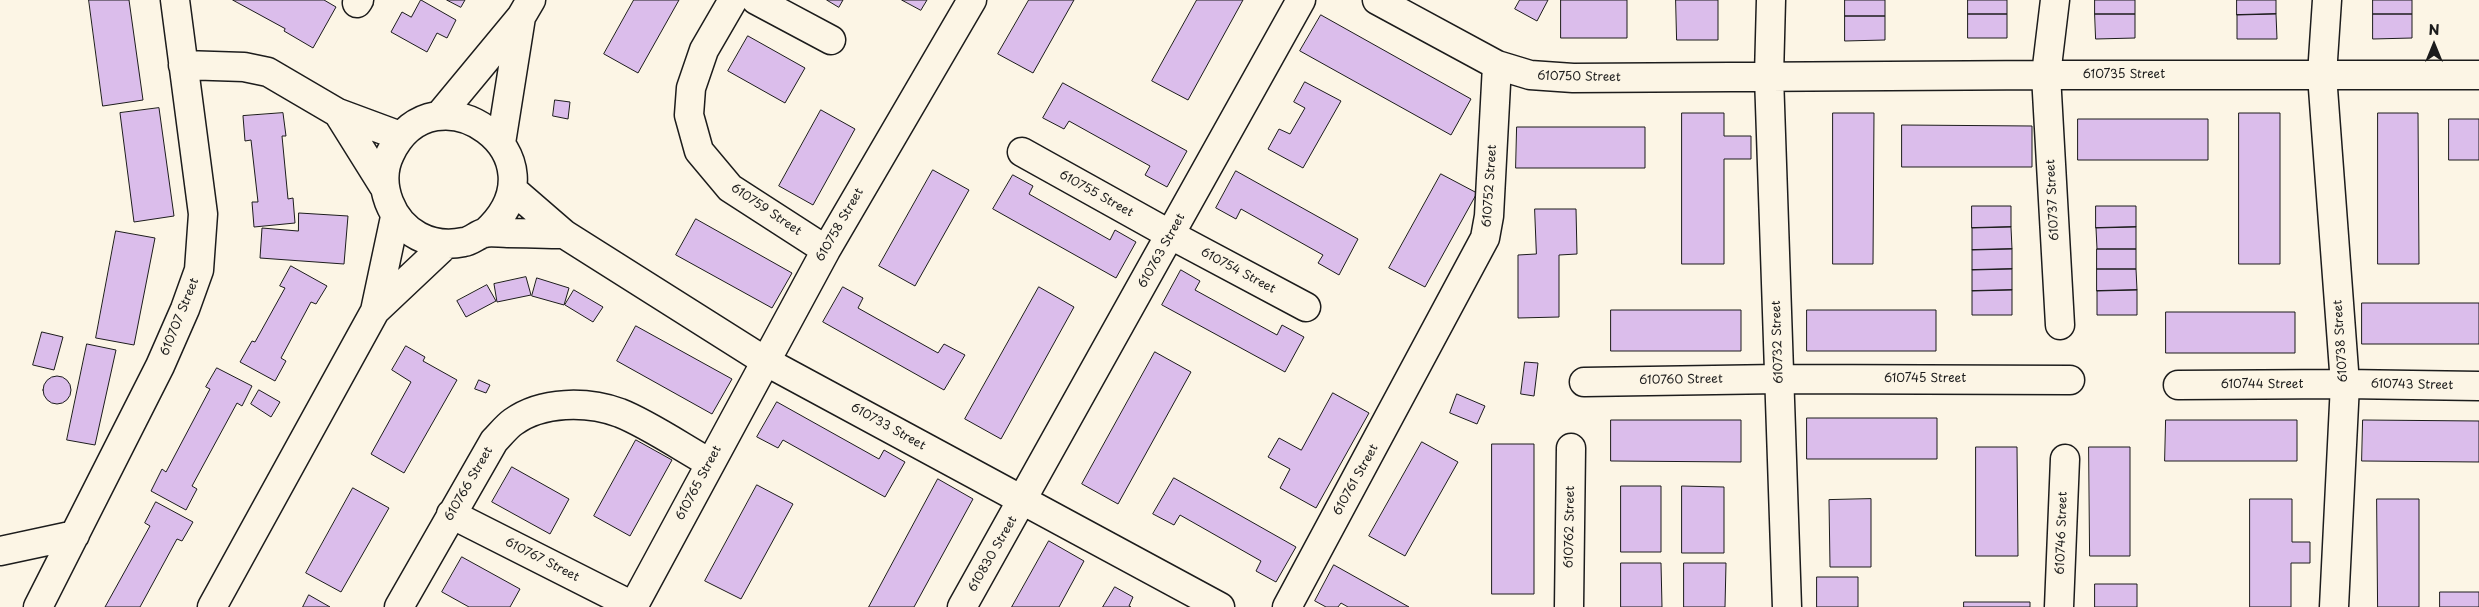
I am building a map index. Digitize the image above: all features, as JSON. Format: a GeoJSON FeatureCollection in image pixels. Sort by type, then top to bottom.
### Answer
{"type":"FeatureCollection","features":[{"type":"Feature","properties":{"kind":"street","name":"610707 Street"},"geometry":{"type":"LineString","coordinates":[[38,607],[160,366],[185,309],[199,270],[203,214],[174,0]]}},
{"type":"Feature","properties":{"kind":"street","name":"610759 Street"},"geometry":{"type":"LineString","coordinates":[[733,0],[704,50],[691,88],[689,114],[699,151],[730,188],[826,250]]}},
{"type":"Feature","properties":{"kind":"street"},"geometry":{"type":"LineString","coordinates":[[756,0],[831,40]]}},
{"type":"Feature","properties":{"kind":"street","name":"610758 Street"},"geometry":{"type":"LineString","coordinates":[[765,360],[826,250],[972,0]]}},
{"type":"Feature","properties":{"kind":"street","name":"610763 Street"},"geometry":{"type":"LineString","coordinates":[[1023,501],[1301,0]]}},
{"type":"Feature","properties":{"kind":"street","name":"610750 Street"},"geometry":{"type":"LineString","coordinates":[[1377,0],[1496,65],[1530,75],[1573,78],[1769,76]]}},
{"type":"Feature","properties":{"kind":"street","name":"610732 Street"},"geometry":{"type":"LineString","coordinates":[[1772,0],[1769,76],[1787,607]]}},
{"type":"Feature","properties":{"kind":"street","name":"610737 Street"},"geometry":{"type":"LineString","coordinates":[[2054,0],[2046,75],[2060,325]]}},
{"type":"Feature","properties":{"kind":"street","name":"610738 Street"},"geometry":{"type":"LineString","coordinates":[[2327,0],[2322,75],[2345,384],[2334,607]]}},
{"type":"Feature","properties":{"kind":"street"},"geometry":{"type":"LineString","coordinates":[[438,116],[526,9]]}},
{"type":"Feature","properties":{"kind":"street"},"geometry":{"type":"LineString","coordinates":[[501,143],[526,9]]}},
{"type":"Feature","properties":{"kind":"street"},"geometry":{"type":"LineString","coordinates":[[183,65],[244,66],[268,72],[338,113],[400,136]]}},
{"type":"Feature","properties":{"kind":"street","name":"610752 Street"},"geometry":{"type":"LineString","coordinates":[[1425,352],[1485,238],[1492,184],[1496,65]]}},
{"type":"Feature","properties":{"kind":"street","name":"610735 Street"},"geometry":{"type":"LineString","coordinates":[[1769,76],[2479,75]]}},
{"type":"Feature","properties":{"kind":"street"},"geometry":{"type":"LineString","coordinates":[[338,113],[383,185],[394,217],[408,231],[425,240],[445,244],[466,242],[484,233],[498,220],[508,205],[513,173],[509,157],[501,143],[484,126],[460,116],[438,116],[418,123],[400,136],[389,156],[383,185]]}},
{"type":"Feature","properties":{"kind":"street","name":"610755 Street"},"geometry":{"type":"LineString","coordinates":[[1022,152],[1171,235]]}},
{"type":"Feature","properties":{"kind":"street","name":"610733 Street"},"geometry":{"type":"LineString","coordinates":[[512,189],[564,234],[765,360],[1220,607]]}},
{"type":"Feature","properties":{"kind":"street"},"geometry":{"type":"LineString","coordinates":[[212,607],[375,311],[394,217]]}},
{"type":"Feature","properties":{"kind":"street"},"geometry":{"type":"LineString","coordinates":[[484,233],[564,234]]}},
{"type":"Feature","properties":{"kind":"street","name":"610754 Street"},"geometry":{"type":"LineString","coordinates":[[1171,235],[1306,307]]}},
{"type":"Feature","properties":{"kind":"street"},"geometry":{"type":"LineString","coordinates":[[375,311],[445,244]]}},
{"type":"Feature","properties":{"kind":"street","name":"610761 Street"},"geometry":{"type":"LineString","coordinates":[[1286,607],[1425,352]]}},
{"type":"Feature","properties":{"kind":"street","name":"610765 Street"},"geometry":{"type":"LineString","coordinates":[[633,606],[765,360]]}},
{"type":"Feature","properties":{"kind":"street","name":"610745 Street"},"geometry":{"type":"LineString","coordinates":[[1779,379],[2070,380]]}},
{"type":"Feature","properties":{"kind":"street","name":"610760 Street"},"geometry":{"type":"LineString","coordinates":[[1584,382],[1779,379]]}},
{"type":"Feature","properties":{"kind":"street","name":"610744 Street"},"geometry":{"type":"LineString","coordinates":[[2178,385],[2345,384]]}},
{"type":"Feature","properties":{"kind":"street","name":"610743 Street"},"geometry":{"type":"LineString","coordinates":[[2345,384],[2479,386]]}},
{"type":"Feature","properties":{"kind":"street","name":"610766 Street"},"geometry":{"type":"LineString","coordinates":[[399,607],[494,441],[513,422],[536,410],[562,406],[592,406],[620,413],[710,463]]}},
{"type":"Feature","properties":{"kind":"street","name":"610762 Street"},"geometry":{"type":"LineString","coordinates":[[1569,607],[1571,448]]}},
{"type":"Feature","properties":{"kind":"street","name":"610746 Street"},"geometry":{"type":"LineString","coordinates":[[2060,607],[2065,460]]}},
{"type":"Feature","properties":{"kind":"street","name":"610830 Street"},"geometry":{"type":"LineString","coordinates":[[962,607],[1023,501]]}},
{"type":"Feature","properties":{"kind":"street","name":"610767 Street"},"geometry":{"type":"LineString","coordinates":[[451,514],[633,606]]}},
{"type":"Feature","properties":{"kind":"street"},"geometry":{"type":"LineString","coordinates":[[0,552],[75,535]]}},
{"type":"Feature","properties":{"kind":"building"},"geometry":{"type":"Polygon","coordinates":[[[89,0],[129,0],[143,100],[103,106],[89,0]]]}},
{"type":"Feature","properties":{"kind":"building"},"geometry":{"type":"Polygon","coordinates":[[[233,0],[324,0],[336,7],[313,48],[284,31],[285,29],[233,0]]]}},
{"type":"Feature","properties":{"kind":"building"},"geometry":{"type":"Polygon","coordinates":[[[421,0],[456,20],[447,38],[437,33],[427,52],[391,32],[402,12],[411,17],[421,0]]]}},
{"type":"Feature","properties":{"kind":"building"},"geometry":{"type":"Polygon","coordinates":[[[447,0],[465,0],[461,7],[447,0]]]}},
{"type":"Feature","properties":{"kind":"building"},"geometry":{"type":"Polygon","coordinates":[[[634,0],[679,0],[638,73],[604,54],[634,0]]]}},
{"type":"Feature","properties":{"kind":"building"},"geometry":{"type":"Polygon","coordinates":[[[827,0],[843,0],[839,7],[827,0]]]}},
{"type":"Feature","properties":{"kind":"building"},"geometry":{"type":"Polygon","coordinates":[[[902,0],[927,0],[921,10],[902,0]]]}},
{"type":"Feature","properties":{"kind":"building"},"geometry":{"type":"Polygon","coordinates":[[[1029,0],[1074,0],[1033,73],[998,54],[1029,0]]]}},
{"type":"Feature","properties":{"kind":"building"},"geometry":{"type":"Polygon","coordinates":[[[1197,0],[1243,0],[1188,100],[1152,81],[1197,0]]]}},
{"type":"Feature","properties":{"kind":"building"},"geometry":{"type":"Polygon","coordinates":[[[1520,0],[1548,0],[1537,21],[1515,9],[1520,0]]]}},
{"type":"Feature","properties":{"kind":"building"},"geometry":{"type":"Polygon","coordinates":[[[1561,0],[1627,0],[1627,38],[1561,38],[1561,0]]]}},
{"type":"Feature","properties":{"kind":"building"},"geometry":{"type":"Polygon","coordinates":[[[1676,0],[1718,0],[1718,40],[1677,40],[1676,0]]]}},
{"type":"Feature","properties":{"kind":"building"},"geometry":{"type":"Polygon","coordinates":[[[1845,0],[1885,0],[1885,16],[1845,16],[1845,0]]]}},
{"type":"Feature","properties":{"kind":"building"},"geometry":{"type":"Polygon","coordinates":[[[1968,0],[2007,0],[2007,14],[1968,14],[1968,0]]]}},
{"type":"Feature","properties":{"kind":"building"},"geometry":{"type":"Polygon","coordinates":[[[2095,0],[2135,0],[2135,14],[2095,14],[2095,0]]]}},
{"type":"Feature","properties":{"kind":"building"},"geometry":{"type":"Polygon","coordinates":[[[2237,0],[2276,0],[2276,14],[2237,15],[2237,0]]]}},
{"type":"Feature","properties":{"kind":"building"},"geometry":{"type":"Polygon","coordinates":[[[2373,0],[2412,0],[2412,14],[2373,14],[2373,0]]]}},
{"type":"Feature","properties":{"kind":"building"},"geometry":{"type":"Polygon","coordinates":[[[1968,14],[2007,14],[2007,38],[1968,38],[1968,14]]]}},
{"type":"Feature","properties":{"kind":"building"},"geometry":{"type":"Polygon","coordinates":[[[2095,14],[2135,14],[2135,38],[2096,39],[2095,14]]]}},
{"type":"Feature","properties":{"kind":"building"},"geometry":{"type":"Polygon","coordinates":[[[2276,14],[2277,39],[2237,39],[2237,15],[2276,14]]]}},
{"type":"Feature","properties":{"kind":"building"},"geometry":{"type":"Polygon","coordinates":[[[2373,14],[2412,14],[2412,38],[2373,39],[2373,14]]]}},
{"type":"Feature","properties":{"kind":"building"},"geometry":{"type":"Polygon","coordinates":[[[1321,15],[1471,99],[1451,135],[1300,51],[1321,15]]]}},
{"type":"Feature","properties":{"kind":"building"},"geometry":{"type":"Polygon","coordinates":[[[1845,16],[1885,16],[1885,40],[1845,41],[1845,16]]]}},
{"type":"Feature","properties":{"kind":"building"},"geometry":{"type":"Polygon","coordinates":[[[748,36],[805,68],[785,103],[728,71],[748,36]]]}},
{"type":"Feature","properties":{"kind":"building"},"geometry":{"type":"Polygon","coordinates":[[[1305,82],[1341,101],[1303,168],[1268,149],[1279,129],[1290,134],[1305,108],[1294,102],[1305,82]]]}},
{"type":"Feature","properties":{"kind":"building"},"geometry":{"type":"Polygon","coordinates":[[[1063,83],[1187,151],[1167,187],[1145,175],[1150,166],[1069,121],[1064,129],[1043,118],[1063,83]]]}},
{"type":"Feature","properties":{"kind":"building"},"geometry":{"type":"Polygon","coordinates":[[[555,100],[570,102],[568,119],[553,116],[555,100]]]}},
{"type":"Feature","properties":{"kind":"building"},"geometry":{"type":"Polygon","coordinates":[[[159,108],[174,216],[134,222],[120,113],[159,108]]]}},
{"type":"Feature","properties":{"kind":"building"},"geometry":{"type":"Polygon","coordinates":[[[821,110],[855,129],[813,205],[779,186],[821,110]]]}},
{"type":"Feature","properties":{"kind":"building"},"geometry":{"type":"Polygon","coordinates":[[[283,113],[286,136],[282,136],[288,199],[293,198],[295,223],[254,227],[252,202],[258,202],[251,140],[245,141],[243,116],[283,113]]]}},
{"type":"Feature","properties":{"kind":"building"},"geometry":{"type":"Polygon","coordinates":[[[1682,113],[1724,113],[1724,136],[1751,136],[1751,159],[1724,159],[1724,264],[1682,264],[1682,113]]]}},
{"type":"Feature","properties":{"kind":"building"},"geometry":{"type":"Polygon","coordinates":[[[1833,113],[1874,113],[1873,264],[1833,264],[1833,113]]]}},
{"type":"Feature","properties":{"kind":"building"},"geometry":{"type":"Polygon","coordinates":[[[2239,113],[2280,113],[2280,264],[2239,264],[2239,113]]]}},
{"type":"Feature","properties":{"kind":"building"},"geometry":{"type":"Polygon","coordinates":[[[2378,113],[2418,113],[2419,264],[2378,264],[2378,113]]]}},
{"type":"Feature","properties":{"kind":"building"},"geometry":{"type":"Polygon","coordinates":[[[2078,119],[2208,119],[2208,160],[2078,160],[2078,119]]]}},
{"type":"Feature","properties":{"kind":"building"},"geometry":{"type":"Polygon","coordinates":[[[2449,119],[2479,119],[2479,160],[2449,160],[2449,119]]]}},
{"type":"Feature","properties":{"kind":"building"},"geometry":{"type":"Polygon","coordinates":[[[1902,125],[2032,126],[2032,167],[1902,167],[1902,125]]]}},
{"type":"Feature","properties":{"kind":"building"},"geometry":{"type":"Polygon","coordinates":[[[1517,127],[1645,127],[1645,168],[1516,168],[1517,127]]]}},
{"type":"Feature","properties":{"kind":"building"},"geometry":{"type":"Polygon","coordinates":[[[933,170],[969,190],[915,286],[879,266],[933,170]]]}},
{"type":"Feature","properties":{"kind":"building"},"geometry":{"type":"Polygon","coordinates":[[[1236,171],[1358,239],[1339,275],[1318,263],[1323,255],[1241,209],[1236,219],[1216,208],[1236,171]]]}},
{"type":"Feature","properties":{"kind":"building"},"geometry":{"type":"Polygon","coordinates":[[[1441,174],[1477,193],[1425,287],[1389,268],[1441,174]]]}},
{"type":"Feature","properties":{"kind":"building"},"geometry":{"type":"Polygon","coordinates":[[[1013,175],[1033,186],[1029,194],[1110,240],[1115,230],[1136,242],[1116,278],[993,209],[1013,175]]]}},
{"type":"Feature","properties":{"kind":"building"},"geometry":{"type":"Polygon","coordinates":[[[1972,206],[2011,206],[2011,227],[1972,228],[1972,206]]]}},
{"type":"Feature","properties":{"kind":"building"},"geometry":{"type":"Polygon","coordinates":[[[2096,206],[2136,206],[2136,227],[2096,228],[2096,206]]]}},
{"type":"Feature","properties":{"kind":"building"},"geometry":{"type":"Polygon","coordinates":[[[1535,209],[1576,209],[1577,254],[1559,255],[1559,317],[1518,318],[1518,255],[1536,254],[1535,209]]]}},
{"type":"Feature","properties":{"kind":"building"},"geometry":{"type":"Polygon","coordinates":[[[299,213],[348,216],[344,264],[260,258],[262,228],[298,231],[299,213]]]}},
{"type":"Feature","properties":{"kind":"building"},"geometry":{"type":"Polygon","coordinates":[[[696,219],[792,273],[772,308],[676,255],[696,219]]]}},
{"type":"Feature","properties":{"kind":"building"},"geometry":{"type":"Polygon","coordinates":[[[2011,227],[2012,249],[1972,250],[1972,228],[2011,227]]]}},
{"type":"Feature","properties":{"kind":"building"},"geometry":{"type":"Polygon","coordinates":[[[2136,227],[2136,249],[2097,249],[2096,228],[2136,227]]]}},
{"type":"Feature","properties":{"kind":"building"},"geometry":{"type":"Polygon","coordinates":[[[116,231],[155,238],[134,345],[96,338],[116,231]]]}},
{"type":"Feature","properties":{"kind":"building"},"geometry":{"type":"Polygon","coordinates":[[[2012,249],[2012,269],[1972,270],[1972,250],[2012,249]]]}},
{"type":"Feature","properties":{"kind":"building"},"geometry":{"type":"Polygon","coordinates":[[[2097,249],[2136,249],[2136,269],[2097,269],[2097,249]]]}},
{"type":"Feature","properties":{"kind":"building"},"geometry":{"type":"Polygon","coordinates":[[[291,266],[327,286],[316,304],[311,302],[281,358],[286,361],[275,381],[240,362],[252,341],[255,342],[285,288],[280,286],[291,266]]]}},
{"type":"Feature","properties":{"kind":"building"},"geometry":{"type":"Polygon","coordinates":[[[2012,269],[2012,290],[1972,291],[1972,270],[2012,269]]]}},
{"type":"Feature","properties":{"kind":"building"},"geometry":{"type":"Polygon","coordinates":[[[2097,269],[2136,269],[2137,290],[2097,291],[2097,269]]]}},
{"type":"Feature","properties":{"kind":"building"},"geometry":{"type":"Polygon","coordinates":[[[1181,270],[1200,281],[1195,290],[1277,335],[1282,325],[1304,337],[1285,372],[1162,305],[1181,270]]]}},
{"type":"Feature","properties":{"kind":"building"},"geometry":{"type":"Polygon","coordinates":[[[526,277],[531,295],[497,302],[494,284],[526,277]]]}},
{"type":"Feature","properties":{"kind":"building"},"geometry":{"type":"Polygon","coordinates":[[[537,278],[569,288],[564,305],[532,296],[537,278]]]}},
{"type":"Feature","properties":{"kind":"building"},"geometry":{"type":"Polygon","coordinates":[[[487,285],[496,301],[466,317],[457,301],[487,285]]]}},
{"type":"Feature","properties":{"kind":"building"},"geometry":{"type":"Polygon","coordinates":[[[843,287],[863,298],[858,308],[938,353],[944,344],[965,355],[944,390],[823,322],[843,287]]]}},
{"type":"Feature","properties":{"kind":"building"},"geometry":{"type":"Polygon","coordinates":[[[1039,287],[1074,307],[1001,439],[965,419],[1039,287]]]}},
{"type":"Feature","properties":{"kind":"building"},"geometry":{"type":"Polygon","coordinates":[[[574,290],[603,307],[593,322],[565,305],[574,290]]]}},
{"type":"Feature","properties":{"kind":"building"},"geometry":{"type":"Polygon","coordinates":[[[2012,290],[2012,315],[1972,315],[1972,291],[2012,290]]]}},
{"type":"Feature","properties":{"kind":"building"},"geometry":{"type":"Polygon","coordinates":[[[2137,290],[2137,315],[2097,315],[2097,291],[2137,290]]]}},
{"type":"Feature","properties":{"kind":"building"},"geometry":{"type":"Polygon","coordinates":[[[2362,303],[2479,303],[2479,344],[2362,344],[2362,303]]]}},
{"type":"Feature","properties":{"kind":"building"},"geometry":{"type":"Polygon","coordinates":[[[1611,310],[1741,310],[1741,351],[1611,351],[1611,310]]]}},
{"type":"Feature","properties":{"kind":"building"},"geometry":{"type":"Polygon","coordinates":[[[1807,310],[1936,310],[1936,351],[1807,351],[1807,310]]]}},
{"type":"Feature","properties":{"kind":"building"},"geometry":{"type":"Polygon","coordinates":[[[2166,312],[2295,312],[2295,353],[2166,353],[2166,312]]]}},
{"type":"Feature","properties":{"kind":"building"},"geometry":{"type":"Polygon","coordinates":[[[636,326],[732,379],[712,414],[617,361],[636,326]]]}},
{"type":"Feature","properties":{"kind":"building"},"geometry":{"type":"Polygon","coordinates":[[[42,332],[63,337],[54,370],[33,365],[42,332]]]}},
{"type":"Feature","properties":{"kind":"building"},"geometry":{"type":"Polygon","coordinates":[[[87,344],[116,350],[95,445],[67,440],[87,344]]]}},
{"type":"Feature","properties":{"kind":"building"},"geometry":{"type":"Polygon","coordinates":[[[406,346],[425,357],[423,361],[457,380],[404,473],[371,454],[411,382],[392,370],[406,346]]]}},
{"type":"Feature","properties":{"kind":"building"},"geometry":{"type":"Polygon","coordinates":[[[1155,352],[1191,372],[1118,504],[1082,484],[1155,352]]]}},
{"type":"Feature","properties":{"kind":"building"},"geometry":{"type":"Polygon","coordinates":[[[1525,362],[1538,363],[1534,396],[1521,394],[1525,362]]]}},
{"type":"Feature","properties":{"kind":"building"},"geometry":{"type":"Polygon","coordinates":[[[217,368],[252,386],[242,406],[237,403],[192,486],[197,489],[186,510],[151,491],[162,469],[166,472],[210,389],[206,387],[217,368]]]}},
{"type":"Feature","properties":{"kind":"building"},"geometry":{"type":"Polygon","coordinates":[[[57,376],[67,380],[71,390],[67,400],[57,404],[47,400],[43,390],[47,380],[57,376]]]}},
{"type":"Feature","properties":{"kind":"building"},"geometry":{"type":"Polygon","coordinates":[[[479,380],[490,385],[486,393],[475,389],[479,380]]]}},
{"type":"Feature","properties":{"kind":"building"},"geometry":{"type":"Polygon","coordinates":[[[259,390],[280,402],[271,417],[251,404],[259,390]]]}},
{"type":"Feature","properties":{"kind":"building"},"geometry":{"type":"Polygon","coordinates":[[[1333,393],[1369,413],[1316,508],[1280,488],[1290,469],[1268,457],[1279,438],[1301,450],[1333,393]]]}},
{"type":"Feature","properties":{"kind":"building"},"geometry":{"type":"Polygon","coordinates":[[[1457,394],[1485,406],[1477,424],[1450,413],[1457,394]]]}},
{"type":"Feature","properties":{"kind":"building"},"geometry":{"type":"Polygon","coordinates":[[[777,402],[879,459],[884,450],[905,462],[885,497],[783,440],[778,448],[757,437],[777,402]]]}},
{"type":"Feature","properties":{"kind":"building"},"geometry":{"type":"Polygon","coordinates":[[[1807,418],[1937,418],[1937,459],[1807,459],[1807,418]]]}},
{"type":"Feature","properties":{"kind":"building"},"geometry":{"type":"Polygon","coordinates":[[[1611,420],[1741,420],[1741,462],[1611,461],[1611,420]]]}},
{"type":"Feature","properties":{"kind":"building"},"geometry":{"type":"Polygon","coordinates":[[[2166,420],[2297,420],[2297,461],[2165,461],[2166,420]]]}},
{"type":"Feature","properties":{"kind":"building"},"geometry":{"type":"Polygon","coordinates":[[[2363,420],[2479,421],[2479,462],[2362,461],[2363,420]]]}},
{"type":"Feature","properties":{"kind":"building"},"geometry":{"type":"Polygon","coordinates":[[[636,440],[672,460],[630,536],[594,516],[636,440]]]}},
{"type":"Feature","properties":{"kind":"building"},"geometry":{"type":"Polygon","coordinates":[[[1422,442],[1458,462],[1405,556],[1369,536],[1422,442]]]}},
{"type":"Feature","properties":{"kind":"building"},"geometry":{"type":"Polygon","coordinates":[[[1492,444],[1534,444],[1534,594],[1492,594],[1492,444]]]}},
{"type":"Feature","properties":{"kind":"building"},"geometry":{"type":"Polygon","coordinates":[[[1976,447],[2017,447],[2018,556],[1976,556],[1976,447]]]}},
{"type":"Feature","properties":{"kind":"building"},"geometry":{"type":"Polygon","coordinates":[[[2089,447],[2130,447],[2130,556],[2090,556],[2089,447]]]}},
{"type":"Feature","properties":{"kind":"building"},"geometry":{"type":"Polygon","coordinates":[[[512,467],[569,499],[550,534],[492,502],[512,467]]]}},
{"type":"Feature","properties":{"kind":"building"},"geometry":{"type":"Polygon","coordinates":[[[1174,478],[1296,547],[1276,582],[1256,571],[1261,561],[1180,515],[1174,525],[1153,514],[1174,478]]]}},
{"type":"Feature","properties":{"kind":"building"},"geometry":{"type":"Polygon","coordinates":[[[938,479],[973,499],[914,607],[869,607],[938,479]]]}},
{"type":"Feature","properties":{"kind":"building"},"geometry":{"type":"Polygon","coordinates":[[[757,485],[793,504],[741,599],[705,581],[757,485]]]}},
{"type":"Feature","properties":{"kind":"building"},"geometry":{"type":"Polygon","coordinates":[[[1621,486],[1661,486],[1661,552],[1621,552],[1621,486]]]}},
{"type":"Feature","properties":{"kind":"building"},"geometry":{"type":"Polygon","coordinates":[[[1682,486],[1724,487],[1724,553],[1682,553],[1682,486]]]}},
{"type":"Feature","properties":{"kind":"building"},"geometry":{"type":"Polygon","coordinates":[[[353,488],[389,508],[341,592],[306,573],[353,488]]]}},
{"type":"Feature","properties":{"kind":"building"},"geometry":{"type":"Polygon","coordinates":[[[1871,499],[1871,567],[1830,567],[1829,500],[1871,499]]]}},
{"type":"Feature","properties":{"kind":"building"},"geometry":{"type":"Polygon","coordinates":[[[2250,499],[2292,499],[2292,542],[2310,542],[2310,563],[2291,563],[2291,607],[2250,607],[2250,499]]]}},
{"type":"Feature","properties":{"kind":"building"},"geometry":{"type":"Polygon","coordinates":[[[2377,499],[2419,499],[2419,607],[2378,607],[2377,499]]]}},
{"type":"Feature","properties":{"kind":"building"},"geometry":{"type":"Polygon","coordinates":[[[156,502],[193,522],[182,541],[177,539],[140,607],[105,607],[150,526],[145,523],[156,502]]]}},
{"type":"Feature","properties":{"kind":"building"},"geometry":{"type":"Polygon","coordinates":[[[1049,541],[1084,561],[1059,607],[1012,607],[1049,541]]]}},
{"type":"Feature","properties":{"kind":"building"},"geometry":{"type":"Polygon","coordinates":[[[462,557],[520,589],[510,607],[469,607],[442,592],[462,557]]]}},
{"type":"Feature","properties":{"kind":"building"},"geometry":{"type":"Polygon","coordinates":[[[1621,563],[1661,563],[1662,607],[1621,607],[1621,563]]]}},
{"type":"Feature","properties":{"kind":"building"},"geometry":{"type":"Polygon","coordinates":[[[1684,563],[1726,563],[1725,607],[1684,607],[1684,563]]]}},
{"type":"Feature","properties":{"kind":"building"},"geometry":{"type":"Polygon","coordinates":[[[1334,565],[1409,607],[1348,607],[1341,603],[1338,607],[1326,607],[1315,601],[1334,565]]]}},
{"type":"Feature","properties":{"kind":"building"},"geometry":{"type":"Polygon","coordinates":[[[1817,577],[1858,577],[1858,607],[1817,607],[1817,577]]]}},
{"type":"Feature","properties":{"kind":"building"},"geometry":{"type":"Polygon","coordinates":[[[2095,584],[2137,584],[2137,607],[2095,607],[2095,584]]]}},
{"type":"Feature","properties":{"kind":"building"},"geometry":{"type":"Polygon","coordinates":[[[1115,587],[1133,597],[1129,606],[1131,607],[1103,607],[1115,587]]]}},
{"type":"Feature","properties":{"kind":"building"},"geometry":{"type":"Polygon","coordinates":[[[2440,592],[2479,592],[2479,607],[2440,607],[2440,592]]]}},
{"type":"Feature","properties":{"kind":"building"},"geometry":{"type":"Polygon","coordinates":[[[309,595],[330,607],[303,607],[309,595]]]}},
{"type":"Feature","properties":{"kind":"building"},"geometry":{"type":"Polygon","coordinates":[[[1964,602],[2030,602],[2030,607],[1964,607],[1964,602]]]}}]}
